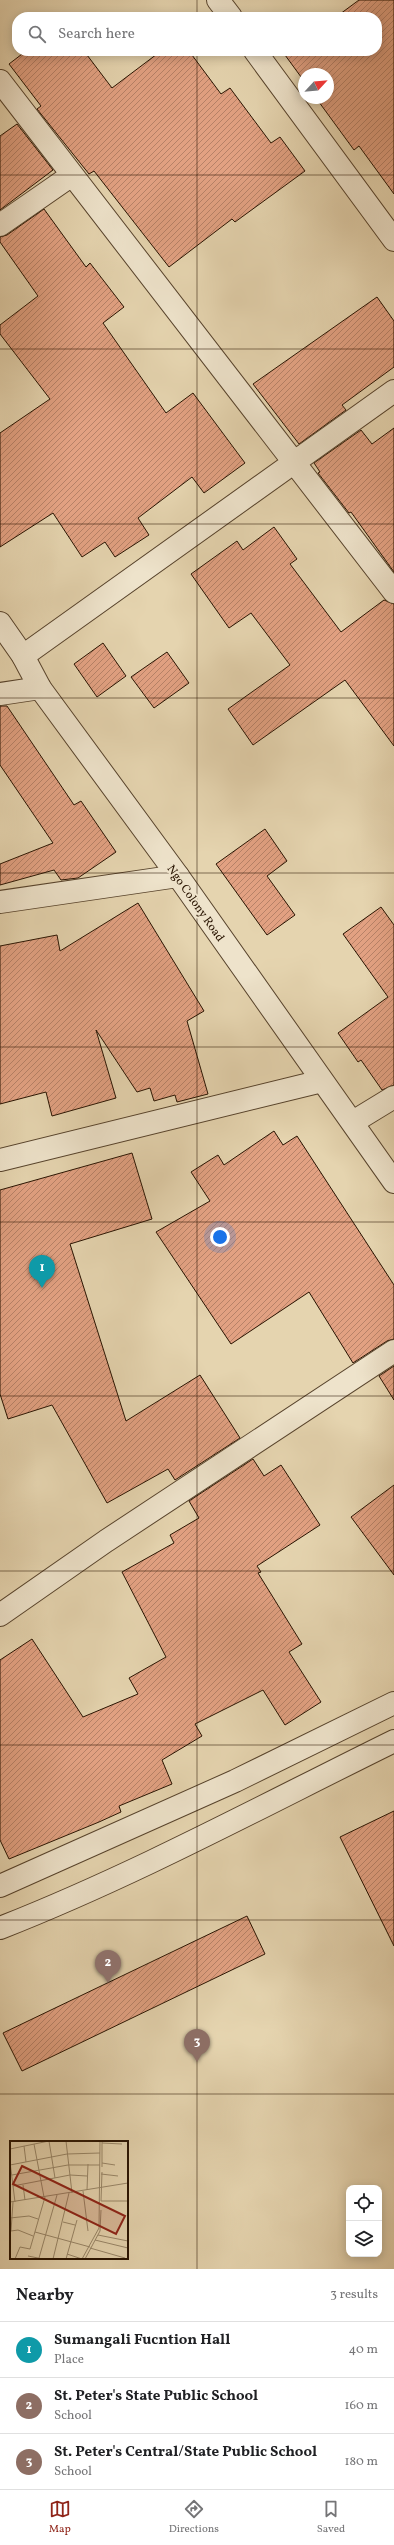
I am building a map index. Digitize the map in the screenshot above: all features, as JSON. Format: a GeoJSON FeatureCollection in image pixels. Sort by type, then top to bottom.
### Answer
{"type":"FeatureCollection","features":[{"type":"Feature","properties":{"kind":"street"},"geometry":{"type":"LineString","coordinates":[[218,0],[227,12]]}},
{"type":"Feature","properties":{"kind":"street"},"geometry":{"type":"LineString","coordinates":[[259,56],[394,240]]}},
{"type":"Feature","properties":{"kind":"street"},"geometry":{"type":"LineString","coordinates":[[0,81],[394,592]]}},
{"type":"Feature","properties":{"kind":"street"},"geometry":{"type":"LineString","coordinates":[[0,225],[72,174]]}},
{"type":"Feature","properties":{"kind":"street"},"geometry":{"type":"LineString","coordinates":[[24,656],[394,391]]}},
{"type":"Feature","properties":{"kind":"street","name":"Ngo Colony Road"},"geometry":{"type":"LineString","coordinates":[[0,623],[24,656],[40,688],[178,876],[394,1182]]}},
{"type":"Feature","properties":{"kind":"street"},"geometry":{"type":"LineString","coordinates":[[0,694],[40,688]]}},
{"type":"Feature","properties":{"kind":"street"},"geometry":{"type":"LineString","coordinates":[[0,902],[178,876]]}},
{"type":"Feature","properties":{"kind":"street"},"geometry":{"type":"LineString","coordinates":[[0,1160],[322,1081]]}},
{"type":"Feature","properties":{"kind":"street"},"geometry":{"type":"LineString","coordinates":[[353,1122],[394,1097]]}},
{"type":"Feature","properties":{"kind":"street"},"geometry":{"type":"LineString","coordinates":[[0,1615],[113,1537],[394,1352]]}},
{"type":"Feature","properties":{"kind":"street"},"geometry":{"type":"LineString","coordinates":[[0,1886],[235,1781],[394,1703]]}},
{"type":"Feature","properties":{"kind":"street"},"geometry":{"type":"LineString","coordinates":[[0,1928],[50,1908],[191,1842],[394,1741]]}},
{"type":"Feature","properties":{"kind":"building"},"geometry":{"type":"Polygon","coordinates":[[[359,0],[394,0],[394,194],[359,146],[354,150],[320,104],[334,104],[334,68],[298,68],[298,73],[286,56],[382,56],[382,12],[343,12],[359,0]]]}},
{"type":"Feature","properties":{"kind":"building"},"geometry":{"type":"Polygon","coordinates":[[[19,56],[88,56],[112,88],[154,56],[193,56],[221,94],[230,88],[271,143],[280,137],[305,171],[235,222],[232,219],[169,267],[94,171],[89,174],[37,109],[41,106],[9,64],[19,56]]]}},
{"type":"Feature","properties":{"kind":"building"},"geometry":{"type":"Polygon","coordinates":[[[17,124],[53,170],[0,210],[0,136],[17,124]]]}},
{"type":"Feature","properties":{"kind":"building"},"geometry":{"type":"Polygon","coordinates":[[[44,209],[86,267],[90,263],[124,307],[103,323],[166,413],[193,393],[245,463],[204,493],[192,477],[138,518],[149,535],[115,557],[105,542],[82,557],[53,513],[0,547],[0,433],[50,399],[0,334],[0,325],[38,296],[0,242],[0,237],[7,235],[44,209]]]}},
{"type":"Feature","properties":{"kind":"building"},"geometry":{"type":"Polygon","coordinates":[[[377,297],[394,321],[394,367],[342,405],[346,410],[299,444],[253,384],[377,297]]]}},
{"type":"Feature","properties":{"kind":"building"},"geometry":{"type":"Polygon","coordinates":[[[394,428],[394,572],[351,512],[349,513],[318,473],[320,472],[314,463],[361,430],[372,444],[394,428]]]}},
{"type":"Feature","properties":{"kind":"building"},"geometry":{"type":"Polygon","coordinates":[[[274,527],[297,559],[290,564],[341,632],[384,600],[394,604],[394,746],[345,680],[253,745],[228,709],[290,665],[251,613],[229,628],[191,574],[237,541],[243,550],[274,527]]]}},
{"type":"Feature","properties":{"kind":"building"},"geometry":{"type":"Polygon","coordinates":[[[103,643],[126,676],[97,697],[74,664],[103,643]]]}},
{"type":"Feature","properties":{"kind":"building"},"geometry":{"type":"Polygon","coordinates":[[[167,652],[189,683],[154,708],[131,677],[167,652]]]}},
{"type":"Feature","properties":{"kind":"building"},"geometry":{"type":"Polygon","coordinates":[[[0,706],[7,706],[74,805],[81,801],[116,852],[78,878],[61,880],[54,870],[0,885],[0,864],[53,843],[0,765],[0,706]]]}},
{"type":"Feature","properties":{"kind":"building"},"geometry":{"type":"Polygon","coordinates":[[[265,829],[287,861],[267,876],[295,915],[267,935],[216,864],[265,829]]]}},
{"type":"Feature","properties":{"kind":"building"},"geometry":{"type":"Polygon","coordinates":[[[138,903],[204,1011],[187,1021],[208,1094],[177,1102],[175,1095],[154,1101],[150,1088],[137,1092],[96,1030],[116,1098],[52,1116],[46,1092],[0,1104],[0,946],[57,935],[60,951],[138,903]]]}},
{"type":"Feature","properties":{"kind":"building"},"geometry":{"type":"Polygon","coordinates":[[[381,907],[394,925],[394,1085],[382,1090],[361,1060],[358,1062],[338,1033],[388,997],[343,934],[381,907]]]}},
{"type":"Feature","properties":{"kind":"building"},"geometry":{"type":"Polygon","coordinates":[[[274,1131],[283,1145],[297,1136],[394,1285],[394,1339],[387,1341],[353,1363],[309,1292],[231,1344],[156,1232],[210,1201],[191,1172],[218,1155],[224,1165],[274,1131]]]}},
{"type":"Feature","properties":{"kind":"building"},"geometry":{"type":"Polygon","coordinates":[[[132,1153],[152,1219],[70,1244],[126,1421],[200,1375],[240,1438],[175,1480],[168,1469],[107,1503],[52,1405],[8,1419],[0,1394],[0,1190],[132,1153]]]}},
{"type":"Feature","properties":{"kind":"building"},"geometry":{"type":"Polygon","coordinates":[[[394,1366],[394,1400],[379,1376],[394,1366]]]}},
{"type":"Feature","properties":{"kind":"building"},"geometry":{"type":"Polygon","coordinates":[[[253,1459],[264,1476],[281,1465],[320,1525],[257,1566],[261,1572],[258,1573],[302,1644],[289,1652],[321,1702],[285,1725],[263,1690],[195,1724],[202,1736],[162,1760],[172,1784],[119,1806],[121,1812],[9,1859],[0,1840],[0,1660],[32,1639],[83,1717],[138,1694],[129,1678],[166,1657],[122,1572],[174,1543],[170,1535],[199,1518],[189,1501],[253,1459]]]}},
{"type":"Feature","properties":{"kind":"building"},"geometry":{"type":"Polygon","coordinates":[[[394,1485],[394,1575],[351,1517],[394,1485]]]}},
{"type":"Feature","properties":{"kind":"building"},"geometry":{"type":"Polygon","coordinates":[[[394,1811],[394,1946],[340,1837],[394,1811]]]}},
{"type":"Feature","properties":{"kind":"building"},"geometry":{"type":"Polygon","coordinates":[[[247,1916],[265,1954],[22,2071],[3,2033],[247,1916]]]}},
{"type":"Feature","properties":{"kind":"place","name":"Sumangali Fucntion Hall"},"geometry":{"type":"Point","coordinates":[42,1288]}},
{"type":"Feature","properties":{"kind":"place","name":"St. Peter's State Public School"},"geometry":{"type":"Point","coordinates":[108,1983]}},
{"type":"Feature","properties":{"kind":"place","name":"St. Peter's Central/State Public School"},"geometry":{"type":"Point","coordinates":[197,2062]}}]}
